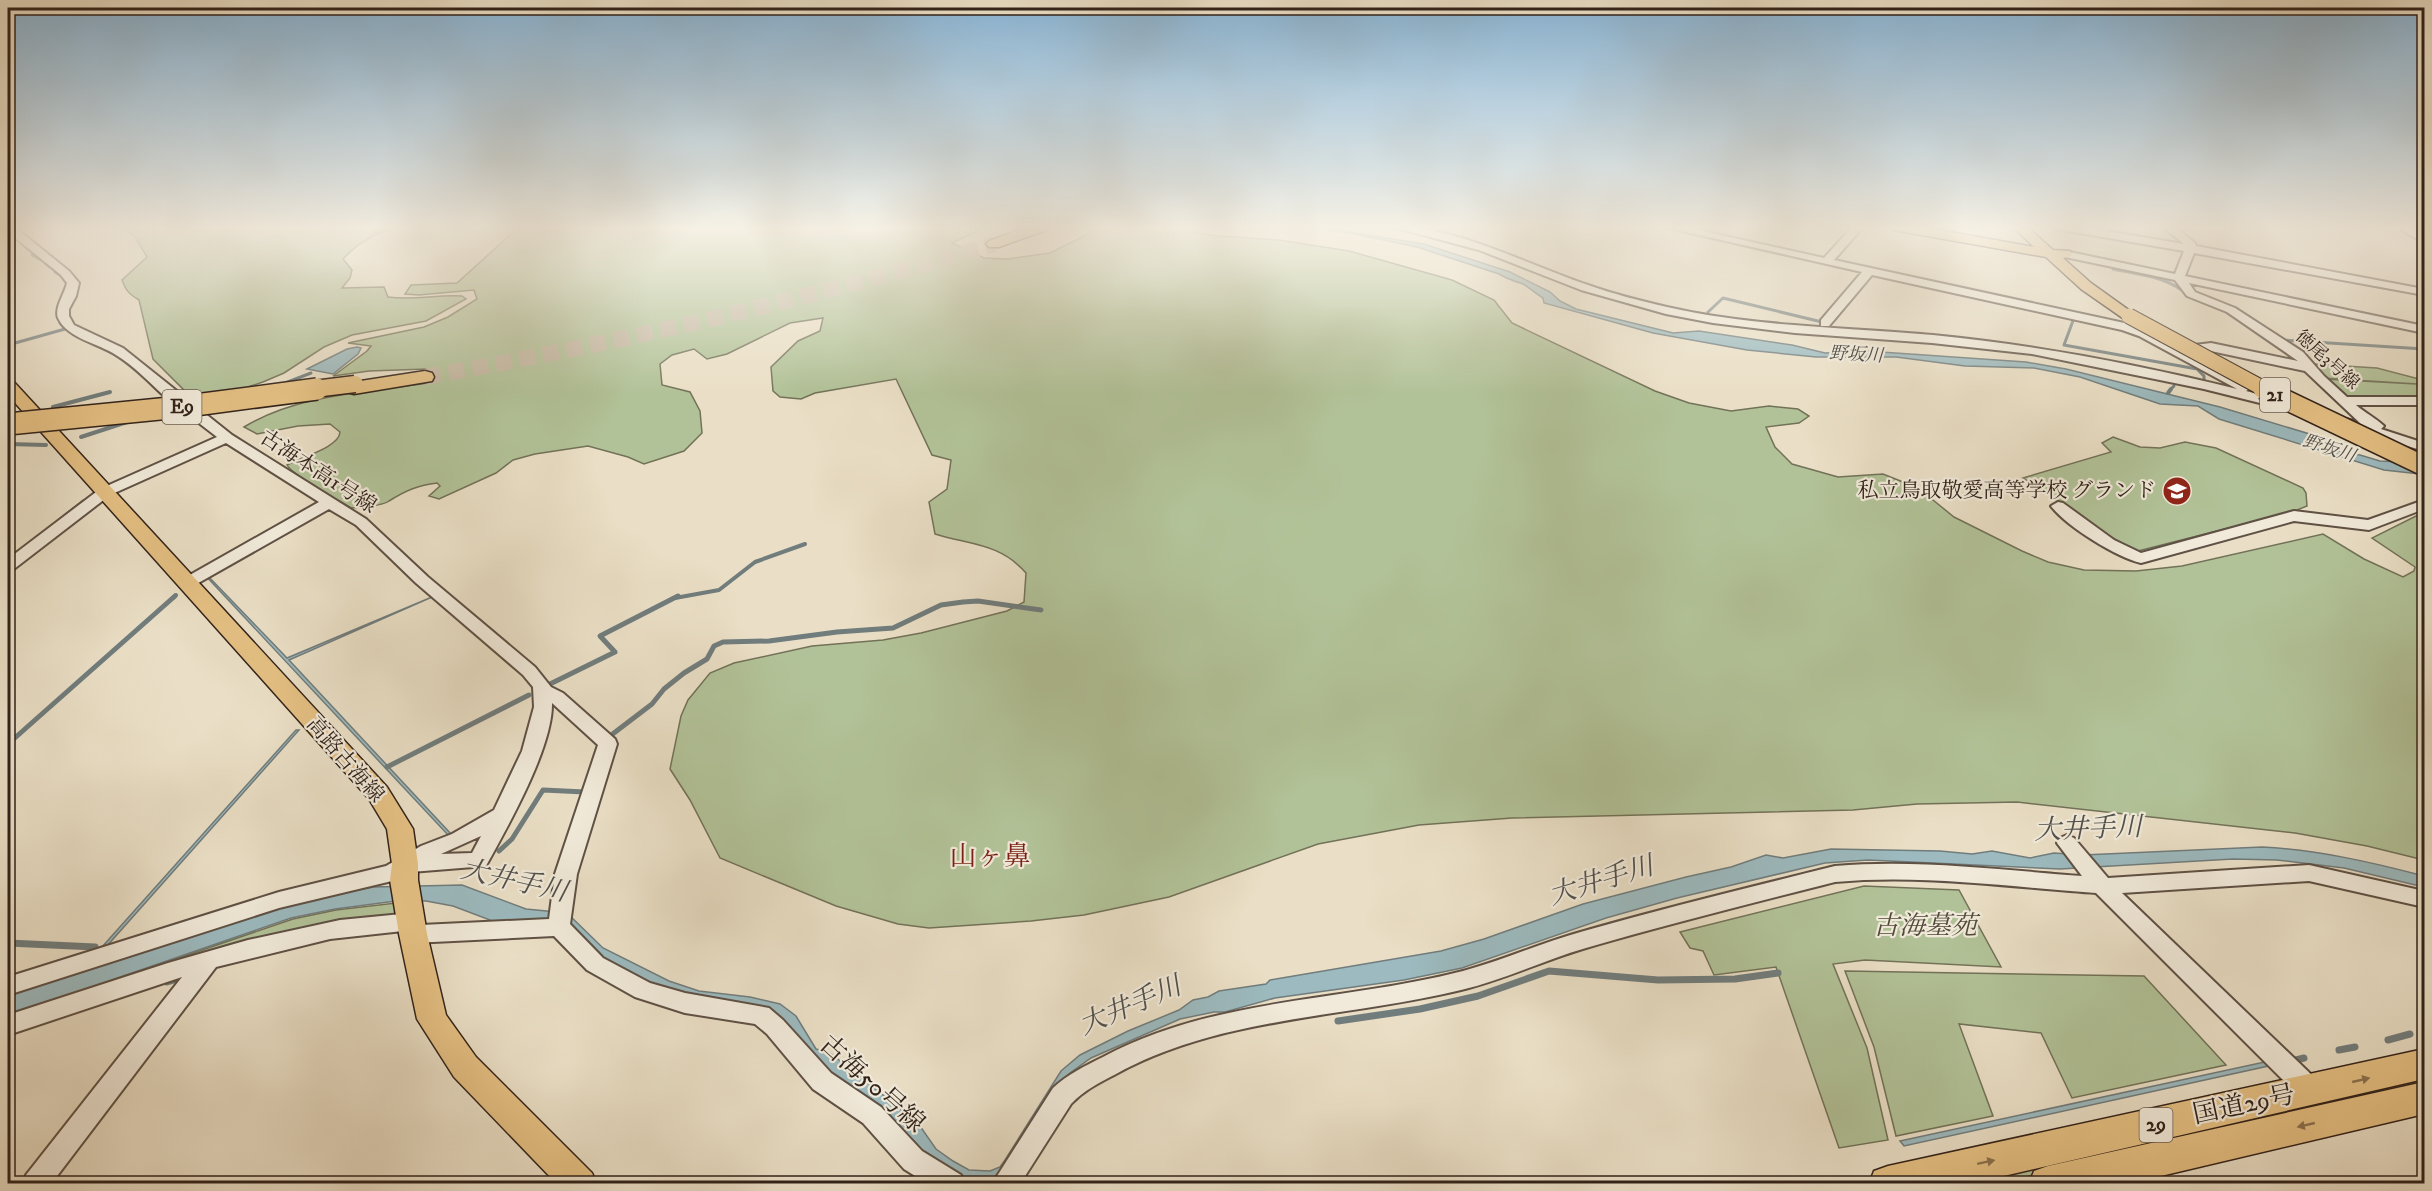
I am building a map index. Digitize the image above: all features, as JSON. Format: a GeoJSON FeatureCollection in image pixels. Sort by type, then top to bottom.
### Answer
{"type":"FeatureCollection","features":[{"type":"Feature","properties":{"kind":"highway","name":"E9"},"geometry":{"type":"LineString","coordinates":[[8,428],[178,411],[425,375]]}},
{"type":"Feature","properties":{"kind":"highway","name":"国道29号"},"geometry":{"type":"LineString","coordinates":[[1888,1184],[2424,1064]]}},
{"type":"Feature","properties":{"kind":"highway","name":"国道29号"},"geometry":{"type":"LineString","coordinates":[[2048,1184],[2424,1098]]}},
{"type":"Feature","properties":{"kind":"main road"},"geometry":{"type":"LineString","coordinates":[[2078,282],[2086,286]]}},
{"type":"Feature","properties":{"kind":"main road","name":"21"},"geometry":{"type":"LineString","coordinates":[[2081,282],[2241,378],[2424,466]]}},
{"type":"Feature","properties":{"kind":"main road","name":"21"},"geometry":{"type":"LineString","coordinates":[[2095,282],[2135,315],[2223,361],[2424,458]]}},
{"type":"Feature","properties":{"kind":"main road","name":"高路古海線"},"geometry":{"type":"LineString","coordinates":[[8,386],[378,793],[400,829],[412,923],[432,1019],[465,1067],[580,1184]]}},
{"type":"Feature","properties":{"kind":"street","name":"古海本高1号線"},"geometry":{"type":"LineString","coordinates":[[72,282],[70,296],[63,309],[63,316],[70,327],[138,363],[166,390],[227,438],[361,522],[422,580],[530,671],[543,690]]}},
{"type":"Feature","properties":{"kind":"street"},"geometry":{"type":"LineString","coordinates":[[1569,282],[1666,310],[1762,325],[2032,350],[2266,400],[2424,445]]}},
{"type":"Feature","properties":{"kind":"street"},"geometry":{"type":"LineString","coordinates":[[1825,323],[1860,282]]}},
{"type":"Feature","properties":{"kind":"street"},"geometry":{"type":"LineString","coordinates":[[1913,282],[2126,327],[2143,333],[2266,400]]}},
{"type":"Feature","properties":{"kind":"street","name":"徳尾3号線"},"geometry":{"type":"LineString","coordinates":[[2182,282],[2191,294],[2238,314],[2299,355],[2319,379],[2366,421],[2396,436]]}},
{"type":"Feature","properties":{"kind":"street"},"geometry":{"type":"LineString","coordinates":[[2196,282],[2424,329]]}},
{"type":"Feature","properties":{"kind":"street"},"geometry":{"type":"LineString","coordinates":[[2375,282],[2424,292]]}},
{"type":"Feature","properties":{"kind":"street"},"geometry":{"type":"LineString","coordinates":[[2173,350],[2211,347],[2311,368]]}},
{"type":"Feature","properties":{"kind":"street"},"geometry":{"type":"LineString","coordinates":[[2345,400],[2424,401]]}},
{"type":"Feature","properties":{"kind":"street"},"geometry":{"type":"LineString","coordinates":[[8,428],[48,429]]}},
{"type":"Feature","properties":{"kind":"street"},"geometry":{"type":"LineString","coordinates":[[8,566],[105,492],[227,438]]}},
{"type":"Feature","properties":{"kind":"street"},"geometry":{"type":"LineString","coordinates":[[187,584],[330,502]]}},
{"type":"Feature","properties":{"kind":"street"},"geometry":{"type":"LineString","coordinates":[[2058,506],[2131,556],[2141,558],[2294,516],[2369,525],[2424,504]]}},
{"type":"Feature","properties":{"kind":"street"},"geometry":{"type":"LineString","coordinates":[[8,986],[279,900],[392,873],[479,860],[541,724],[543,690],[557,697],[609,744],[566,874],[559,927],[412,923],[332,930],[208,960],[150,977],[8,1025]]}},
{"type":"Feature","properties":{"kind":"street"},"geometry":{"type":"LineString","coordinates":[[405,872],[428,850],[459,839],[501,815]]}},
{"type":"Feature","properties":{"kind":"street"},"geometry":{"type":"LineString","coordinates":[[2067,843],[2102,886],[2311,1091]]}},
{"type":"Feature","properties":{"kind":"street"},"geometry":{"type":"LineString","coordinates":[[1005,1184],[1047,1122],[1054,1106],[1073,1085],[1138,1050],[1195,1030],[1272,1013],[1408,992],[1464,980],[1582,940],[1835,874],[1858,872],[1935,874],[2102,886],[2309,873],[2424,899]]}},
{"type":"Feature","properties":{"kind":"street","name":"古海50号線"},"geometry":{"type":"LineString","coordinates":[[559,927],[595,964],[644,990],[684,1003],[761,1015],[775,1026],[822,1081],[872,1115],[913,1160],[952,1184]]}},
{"type":"Feature","properties":{"kind":"street"},"geometry":{"type":"LineString","coordinates":[[35,1184],[208,960]]}},
{"type":"Feature","properties":{"kind":"green space"},"geometry":{"type":"Polygon","coordinates":[[[123,282],[347,282],[342,288],[384,287],[388,297],[462,296],[466,299],[426,321],[352,335],[324,347],[284,373],[263,382],[233,392],[202,398],[189,395],[153,359],[139,300],[125,287],[123,282]]]}},
{"type":"Feature","properties":{"kind":"green space"},"geometry":{"type":"Polygon","coordinates":[[[1455,282],[1494,300],[1512,323],[1655,391],[1689,403],[1731,411],[1769,406],[1798,409],[1809,416],[1799,423],[1766,427],[1775,447],[1792,464],[1838,477],[1883,474],[1908,484],[1928,496],[1954,517],[2048,562],[2084,570],[2136,571],[2182,566],[2323,534],[2364,559],[2403,577],[2414,571],[2415,567],[2372,538],[2424,512],[2424,860],[2367,846],[2295,833],[2017,802],[1917,804],[1853,810],[1512,818],[1419,825],[1318,844],[1169,897],[1084,915],[1031,921],[929,928],[898,924],[836,906],[720,858],[690,800],[670,769],[681,716],[688,700],[710,673],[734,663],[812,646],[883,640],[921,633],[1007,611],[1024,602],[1026,573],[1016,563],[995,550],[935,534],[929,502],[947,489],[951,460],[932,455],[896,379],[815,393],[801,399],[780,397],[773,391],[771,367],[798,341],[820,331],[823,318],[790,323],[727,354],[707,359],[694,349],[672,355],[660,364],[662,385],[690,392],[700,411],[702,433],[684,451],[644,464],[588,446],[535,454],[513,460],[496,473],[439,499],[429,496],[440,486],[437,483],[412,489],[385,503],[351,508],[306,481],[287,465],[333,443],[340,432],[330,424],[298,426],[257,434],[244,427],[265,416],[310,401],[427,383],[426,369],[369,371],[333,376],[371,346],[348,343],[424,327],[448,317],[477,299],[474,290],[419,295],[405,294],[411,285],[457,283],[1455,282]]]}},
{"type":"Feature","properties":{"kind":"green space"},"geometry":{"type":"Polygon","coordinates":[[[2312,364],[2377,368],[2423,380],[2424,400],[2346,399],[2323,379],[2417,384],[2322,378],[2312,364]]]}},
{"type":"Feature","properties":{"kind":"green space","name":"私立鳥取敬愛高等学校 グランド"},"geometry":{"type":"Polygon","coordinates":[[[2113,437],[2140,447],[2160,448],[2185,442],[2216,448],[2303,488],[2306,493],[2307,506],[2292,512],[2134,552],[2023,478],[2111,452],[2102,443],[2113,437]]]}},
{"type":"Feature","properties":{"kind":"green space","name":"古海墓苑"},"geometry":{"type":"Polygon","coordinates":[[[1864,886],[1959,890],[2001,967],[1865,960],[1833,964],[1867,1048],[1888,1140],[1839,1148],[1776,967],[1714,975],[1703,951],[1690,948],[1680,932],[1864,886]]]}},
{"type":"Feature","properties":{"kind":"green space"},"geometry":{"type":"Polygon","coordinates":[[[396,903],[398,915],[181,961],[8,1020],[8,1016],[293,919],[336,910],[396,903]]]}},
{"type":"Feature","properties":{"kind":"green space"},"geometry":{"type":"Polygon","coordinates":[[[1845,971],[2144,976],[2226,1065],[2072,1098],[2041,1033],[1959,1024],[1993,1116],[1896,1136],[1874,1047],[1845,971]]]}},
{"type":"Feature","properties":{"kind":"green space"},"geometry":{"type":"Polygon","coordinates":[[[2424,1079],[2424,1086],[1998,1183],[1951,1184],[2424,1079]]]}},
{"type":"Feature","properties":{"kind":"water","name":"野坂川"},"geometry":{"type":"Polygon","coordinates":[[[1516,282],[1529,282],[1576,309],[1673,333],[1699,331],[1792,345],[1825,353],[1866,351],[2026,362],[2066,369],[2220,407],[2313,435],[2330,448],[2344,453],[2380,461],[2403,462],[2420,474],[2384,470],[2219,419],[2198,406],[2160,404],[2080,377],[2034,368],[1965,366],[1896,357],[1816,357],[1747,350],[1653,333],[1544,303],[1543,298],[1516,282]]]}},
{"type":"Feature","properties":{"kind":"water"},"geometry":{"type":"Polygon","coordinates":[[[361,348],[358,354],[333,374],[307,369],[347,349],[361,348]]]}},
{"type":"Feature","properties":{"kind":"water"},"geometry":{"type":"Polygon","coordinates":[[[204,574],[287,658],[432,597],[289,660],[451,834],[448,835],[204,574]]]}},
{"type":"Feature","properties":{"kind":"water"},"geometry":{"type":"Polygon","coordinates":[[[296,730],[299,730],[106,947],[101,948],[296,730]]]}},
{"type":"Feature","properties":{"kind":"water"},"geometry":{"type":"Polygon","coordinates":[[[2262,847],[2364,861],[2424,876],[2424,887],[2344,868],[2277,860],[2233,859],[2060,869],[1868,860],[1825,863],[1677,898],[1606,918],[1462,968],[1404,980],[1275,998],[1225,1012],[1180,1019],[1091,1058],[1070,1073],[1058,1085],[997,1183],[974,1182],[954,1175],[926,1160],[845,1090],[784,1024],[696,1001],[604,966],[564,924],[490,924],[490,920],[453,906],[426,901],[396,901],[335,909],[291,918],[8,1016],[8,994],[296,902],[373,887],[462,885],[526,909],[567,913],[603,948],[669,981],[699,991],[750,997],[780,1004],[796,1016],[816,1049],[830,1053],[897,1106],[920,1126],[936,1149],[969,1170],[990,1171],[1000,1167],[1061,1071],[1080,1055],[1128,1031],[1179,1010],[1193,1000],[1208,997],[1219,991],[1441,951],[1484,939],[1583,904],[1731,867],[1766,855],[1783,858],[1831,849],[1940,851],[1972,854],[1992,851],[2030,858],[2054,853],[2083,855],[2262,847]]]}},
{"type":"Feature","properties":{"kind":"water"},"geometry":{"type":"Polygon","coordinates":[[[2269,1061],[2273,1065],[1904,1146],[1900,1141],[2269,1061]]]}},
{"type":"Feature","properties":{"kind":"waterway"},"geometry":{"type":"LineString","coordinates":[[2166,282],[2188,295]]}},
{"type":"Feature","properties":{"kind":"waterway"},"geometry":{"type":"LineString","coordinates":[[1708,312],[1723,298],[1822,322]]}},
{"type":"Feature","properties":{"kind":"waterway"},"geometry":{"type":"LineString","coordinates":[[2074,318],[2064,345],[2197,369],[2204,376],[2204,381]]}},
{"type":"Feature","properties":{"kind":"waterway"},"geometry":{"type":"LineString","coordinates":[[8,345],[65,329],[60,323]]}},
{"type":"Feature","properties":{"kind":"waterway"},"geometry":{"type":"LineString","coordinates":[[2282,340],[2424,349]]}},
{"type":"Feature","properties":{"kind":"waterway"},"geometry":{"type":"LineString","coordinates":[[2307,371],[2326,390]]}},
{"type":"Feature","properties":{"kind":"waterway"},"geometry":{"type":"LineString","coordinates":[[280,385],[311,373]]}},
{"type":"Feature","properties":{"kind":"waterway"},"geometry":{"type":"LineString","coordinates":[[2171,389],[2174,386]]}},
{"type":"Feature","properties":{"kind":"waterway"},"geometry":{"type":"LineString","coordinates":[[2168,393],[2171,389]]}},
{"type":"Feature","properties":{"kind":"waterway"},"geometry":{"type":"LineString","coordinates":[[53,407],[110,392]]}},
{"type":"Feature","properties":{"kind":"waterway"},"geometry":{"type":"LineString","coordinates":[[81,437],[127,422]]}},
{"type":"Feature","properties":{"kind":"waterway"},"geometry":{"type":"LineString","coordinates":[[8,444],[46,445]]}},
{"type":"Feature","properties":{"kind":"waterway"},"geometry":{"type":"LineString","coordinates":[[65,516],[84,501]]}},
{"type":"Feature","properties":{"kind":"waterway"},"geometry":{"type":"LineString","coordinates":[[675,598],[719,590],[755,562],[805,544]]}},
{"type":"Feature","properties":{"kind":"waterway"},"geometry":{"type":"LineString","coordinates":[[8,744],[175,596]]}},
{"type":"Feature","properties":{"kind":"waterway"},"geometry":{"type":"LineString","coordinates":[[550,684],[615,652],[600,636],[678,596]]}},
{"type":"Feature","properties":{"kind":"waterway"},"geometry":{"type":"LineString","coordinates":[[610,736],[652,704],[664,689],[684,673],[707,659],[714,646],[723,642],[769,641],[837,632],[893,628],[941,605],[963,602],[978,601],[1041,610]]}},
{"type":"Feature","properties":{"kind":"waterway"},"geometry":{"type":"LineString","coordinates":[[387,767],[529,695]]}},
{"type":"Feature","properties":{"kind":"waterway","name":"大井手川"},"geometry":{"type":"LineString","coordinates":[[499,851],[512,839],[543,790],[585,792],[586,789]]}},
{"type":"Feature","properties":{"kind":"waterway"},"geometry":{"type":"LineString","coordinates":[[8,943],[95,947]]}},
{"type":"Feature","properties":{"kind":"waterway"},"geometry":{"type":"LineString","coordinates":[[1338,1021],[1420,1009],[1478,996],[1549,971],[1658,980],[1735,979],[1778,973]]}},
{"type":"Feature","properties":{"kind":"waterway"},"geometry":{"type":"LineString","coordinates":[[167,982],[185,977]]}},
{"type":"Feature","properties":{"kind":"waterway"},"geometry":{"type":"LineString","coordinates":[[2388,1040],[2410,1034]]}},
{"type":"Feature","properties":{"kind":"waterway"},"geometry":{"type":"LineString","coordinates":[[2339,1050],[2355,1047]]}},
{"type":"Feature","properties":{"kind":"waterway"},"geometry":{"type":"LineString","coordinates":[[2292,1061],[2304,1058]]}},
{"type":"Feature","properties":{"kind":"tunnel"},"geometry":{"type":"LineString","coordinates":[[425,377],[640,335],[862,282]]}},
{"type":"Feature","properties":{"kind":"place","name":"私立鳥取敬愛高等学校 グランド"},"geometry":{"type":"Point","coordinates":[2177,491]}},
{"type":"Feature","properties":{"kind":"district","name":"山ヶ鼻"},"geometry":{"type":"Point","coordinates":[990,857]}}]}
